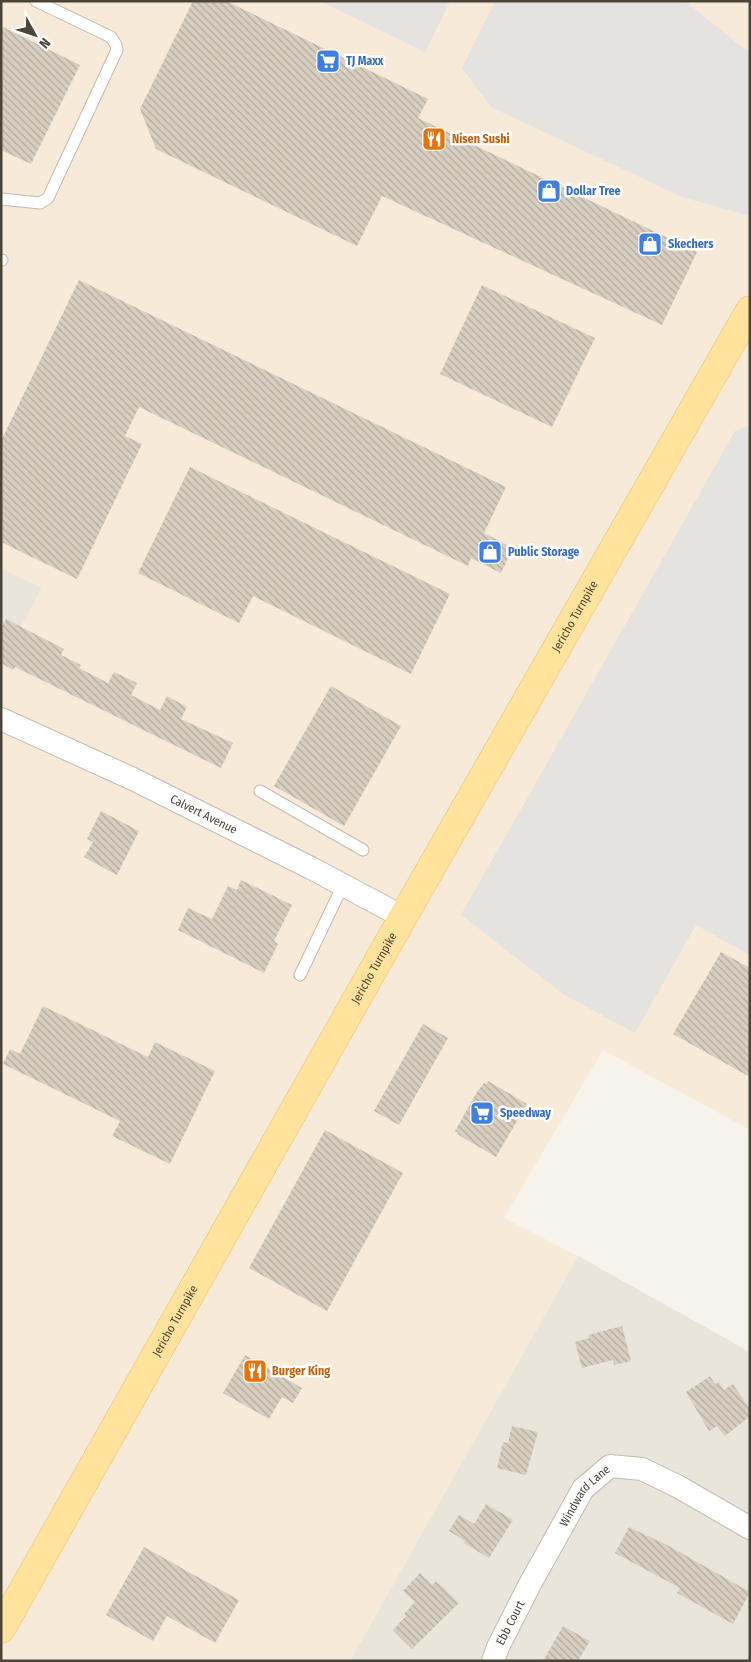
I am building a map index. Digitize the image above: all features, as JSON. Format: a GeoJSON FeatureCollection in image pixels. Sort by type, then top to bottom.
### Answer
{"type":"FeatureCollection","features":[{"type":"Feature","properties":{"kind":"main road","name":"Jericho Turnpike"},"geometry":{"type":"LineString","coordinates":[[1,1629],[403,917],[750,310]]}},
{"type":"Feature","properties":{"kind":"street","name":"Calvert Avenue"},"geometry":{"type":"LineString","coordinates":[[1,719],[133,779],[403,917]]}},
{"type":"Feature","properties":{"kind":"street","name":"Windward Lane"},"geometry":{"type":"LineString","coordinates":[[530,1584],[583,1489],[610,1466],[642,1469],[679,1487],[750,1528]]}},
{"type":"Feature","properties":{"kind":"street","name":"Ebb Court"},"geometry":{"type":"LineString","coordinates":[[493,1661],[498,1647],[530,1584]]}},
{"type":"Feature","properties":{"kind":"lane"},"geometry":{"type":"LineString","coordinates":[[1,199],[40,203],[48,198],[117,50],[116,45],[110,38],[36,1]]}},
{"type":"Feature","properties":{"kind":"lane"},"geometry":{"type":"LineString","coordinates":[[260,791],[363,850]]}},
{"type":"Feature","properties":{"kind":"lane"},"geometry":{"type":"LineString","coordinates":[[300,976],[343,886]]}},
{"type":"Feature","properties":{"kind":"shaded area"},"geometry":{"type":"Polygon","coordinates":[[[1,1],[750,1],[750,1130],[603,1050],[504,1218],[578,1256],[350,1661],[1,1661],[1,663],[42,588],[1,568],[1,1]]]}},
{"type":"Feature","properties":{"kind":"shaded area"},"geometry":{"type":"Polygon","coordinates":[[[320,1],[450,1],[425,52],[320,1]]]}},
{"type":"Feature","properties":{"kind":"shaded area"},"geometry":{"type":"Polygon","coordinates":[[[495,1],[685,1],[742,47],[750,51],[750,216],[682,197],[491,107],[462,68],[495,1]]]}},
{"type":"Feature","properties":{"kind":"shaded area"},"geometry":{"type":"Polygon","coordinates":[[[750,426],[750,955],[696,925],[635,1033],[563,994],[461,915],[735,431],[750,426]]]}},
{"type":"Feature","properties":{"kind":"shaded area"},"geometry":{"type":"Polygon","coordinates":[[[1,568],[42,588],[1,663],[1,568]]]}},
{"type":"Feature","properties":{"kind":"shaded area"},"geometry":{"type":"Polygon","coordinates":[[[578,1256],[750,1352],[750,1661],[350,1661],[578,1256]]]}},
{"type":"Feature","properties":{"kind":"building"},"geometry":{"type":"Polygon","coordinates":[[[193,1],[226,1],[428,99],[418,118],[697,252],[662,325],[382,196],[357,246],[156,149],[140,109],[193,1]]]}},
{"type":"Feature","properties":{"kind":"building"},"geometry":{"type":"Polygon","coordinates":[[[1,26],[80,65],[31,164],[1,150],[1,26]]]}},
{"type":"Feature","properties":{"kind":"building"},"geometry":{"type":"Polygon","coordinates":[[[79,280],[506,487],[484,533],[513,548],[501,573],[471,558],[468,566],[139,407],[125,436],[142,444],[77,579],[1,542],[1,441],[79,280]]]}},
{"type":"Feature","properties":{"kind":"building"},"geometry":{"type":"Polygon","coordinates":[[[482,285],[595,338],[552,427],[440,374],[482,285]]]}},
{"type":"Feature","properties":{"kind":"building"},"geometry":{"type":"Polygon","coordinates":[[[190,467],[450,594],[411,674],[253,596],[239,623],[138,573],[190,467]]]}},
{"type":"Feature","properties":{"kind":"building"},"geometry":{"type":"Polygon","coordinates":[[[6,619],[64,649],[61,655],[81,665],[79,668],[108,683],[114,672],[137,683],[131,695],[160,710],[167,696],[187,707],[181,719],[233,743],[221,768],[15,667],[13,670],[1,663],[1,628],[6,619]]]}},
{"type":"Feature","properties":{"kind":"building"},"geometry":{"type":"Polygon","coordinates":[[[331,686],[401,726],[344,826],[274,786],[331,686]]]}},
{"type":"Feature","properties":{"kind":"building"},"geometry":{"type":"Polygon","coordinates":[[[101,811],[139,831],[117,875],[84,857],[93,842],[87,839],[101,811]]]}},
{"type":"Feature","properties":{"kind":"building"},"geometry":{"type":"Polygon","coordinates":[[[241,880],[292,905],[274,941],[278,944],[264,973],[178,930],[188,908],[212,919],[228,886],[237,890],[241,880]]]}},
{"type":"Feature","properties":{"kind":"building"},"geometry":{"type":"Polygon","coordinates":[[[721,952],[750,968],[750,1077],[673,1034],[721,952]]]}},
{"type":"Feature","properties":{"kind":"building"},"geometry":{"type":"Polygon","coordinates":[[[43,1006],[148,1057],[155,1042],[215,1071],[170,1164],[112,1136],[120,1121],[3,1064],[10,1049],[20,1054],[43,1006]]]}},
{"type":"Feature","properties":{"kind":"building"},"geometry":{"type":"Polygon","coordinates":[[[423,1024],[448,1038],[399,1125],[374,1111],[423,1024]]]}},
{"type":"Feature","properties":{"kind":"building"},"geometry":{"type":"Polygon","coordinates":[[[488,1081],[527,1104],[496,1157],[455,1131],[477,1092],[488,1081]]]}},
{"type":"Feature","properties":{"kind":"building"},"geometry":{"type":"Polygon","coordinates":[[[325,1130],[403,1173],[327,1311],[249,1268],[325,1130]]]}},
{"type":"Feature","properties":{"kind":"building"},"geometry":{"type":"Polygon","coordinates":[[[622,1326],[631,1361],[614,1365],[613,1360],[582,1368],[575,1342],[589,1338],[588,1335],[622,1326]]]}},
{"type":"Feature","properties":{"kind":"building","name":"Burger King"},"geometry":{"type":"Polygon","coordinates":[[[245,1355],[302,1388],[293,1403],[282,1397],[269,1419],[223,1393],[245,1355]]]}},
{"type":"Feature","properties":{"kind":"building"},"geometry":{"type":"Polygon","coordinates":[[[710,1376],[715,1384],[719,1382],[724,1390],[733,1384],[750,1409],[750,1416],[725,1436],[717,1426],[709,1431],[686,1392],[710,1376]]]}},
{"type":"Feature","properties":{"kind":"building"},"geometry":{"type":"Polygon","coordinates":[[[512,1426],[538,1432],[526,1475],[497,1468],[503,1442],[508,1443],[512,1426]]]}},
{"type":"Feature","properties":{"kind":"building"},"geometry":{"type":"Polygon","coordinates":[[[486,1504],[513,1520],[489,1558],[464,1543],[465,1541],[449,1531],[459,1515],[474,1524],[486,1504]]]}},
{"type":"Feature","properties":{"kind":"building"},"geometry":{"type":"Polygon","coordinates":[[[629,1527],[669,1546],[750,1592],[733,1624],[677,1593],[680,1588],[615,1553],[629,1527]]]}},
{"type":"Feature","properties":{"kind":"building"},"geometry":{"type":"Polygon","coordinates":[[[144,1547],[239,1600],[215,1643],[167,1616],[153,1641],[106,1615],[144,1547]]]}},
{"type":"Feature","properties":{"kind":"building"},"geometry":{"type":"Polygon","coordinates":[[[420,1573],[432,1585],[436,1581],[459,1603],[412,1649],[393,1630],[406,1616],[404,1614],[415,1602],[403,1591],[420,1573]]]}},
{"type":"Feature","properties":{"kind":"building"},"geometry":{"type":"Polygon","coordinates":[[[563,1626],[590,1641],[578,1661],[543,1661],[563,1626]]]}},
{"type":"Feature","properties":{"kind":"place","name":"TJ Maxx"},"geometry":{"type":"Point","coordinates":[328,61]}},
{"type":"Feature","properties":{"kind":"place","name":"Nisen Sushi"},"geometry":{"type":"Point","coordinates":[434,139]}},
{"type":"Feature","properties":{"kind":"place","name":"Dollar Tree"},"geometry":{"type":"Point","coordinates":[549,191]}},
{"type":"Feature","properties":{"kind":"place","name":"Skechers"},"geometry":{"type":"Point","coordinates":[650,244]}},
{"type":"Feature","properties":{"kind":"place","name":"Public Storage"},"geometry":{"type":"Point","coordinates":[490,552]}},
{"type":"Feature","properties":{"kind":"place","name":"Speedway"},"geometry":{"type":"Point","coordinates":[482,1113]}},
{"type":"Feature","properties":{"kind":"place","name":"Burger King"},"geometry":{"type":"Point","coordinates":[255,1371]}}]}
